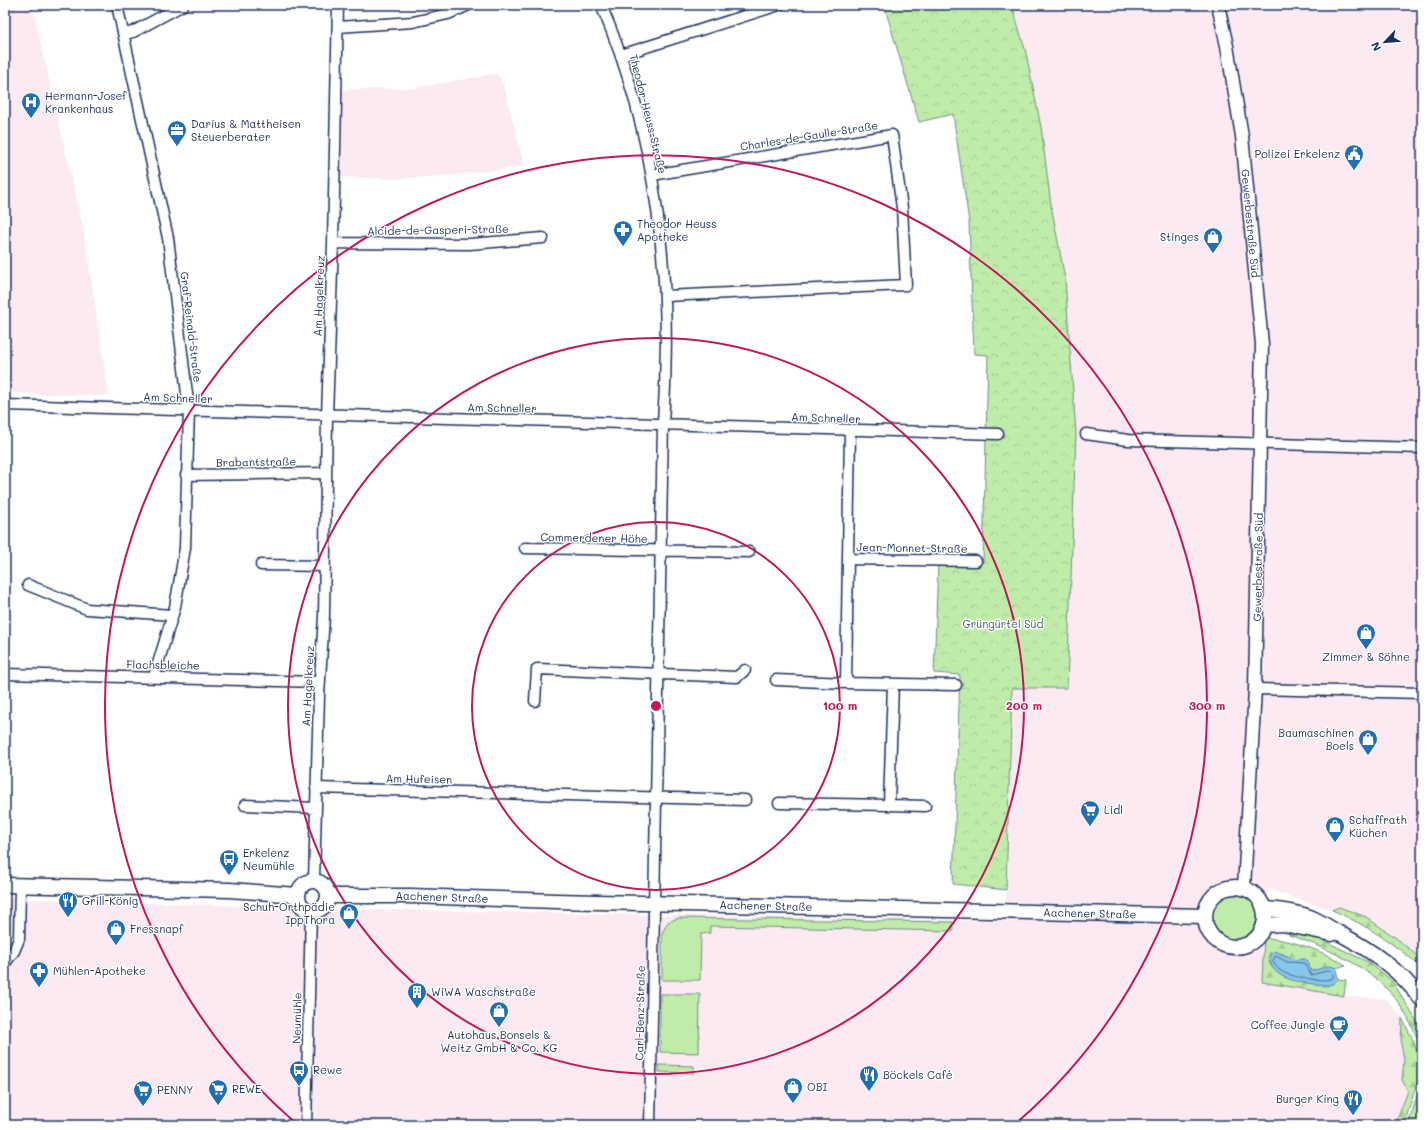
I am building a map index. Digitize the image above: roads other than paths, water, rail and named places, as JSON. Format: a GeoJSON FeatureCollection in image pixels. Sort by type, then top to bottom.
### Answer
{"type":"FeatureCollection","features":[{"type":"Feature","properties":{"kind":"main road"},"geometry":{"type":"LineString","coordinates":[[314,881],[324,886],[328,896],[323,907],[310,911],[302,907],[298,899],[298,895],[299,890],[305,883],[314,881]]}},
{"type":"Feature","properties":{"kind":"main road"},"geometry":{"type":"LineString","coordinates":[[5,886],[229,890],[298,895]]}},
{"type":"Feature","properties":{"kind":"main road"},"geometry":{"type":"LineString","coordinates":[[1227,888],[1244,888],[1257,896],[1264,909],[1264,925],[1258,936],[1247,945],[1227,947],[1215,940],[1207,929],[1204,916],[1206,907],[1216,893],[1227,888]]}},
{"type":"Feature","properties":{"kind":"main road","name":"Aachener Straße"},"geometry":{"type":"LineString","coordinates":[[328,896],[655,902],[1204,916]]}},
{"type":"Feature","properties":{"kind":"main road"},"geometry":{"type":"LineString","coordinates":[[1264,909],[1284,911],[1312,918],[1346,937],[1384,960],[1404,977],[1422,1000]]}},
{"type":"Feature","properties":{"kind":"main road"},"geometry":{"type":"LineString","coordinates":[[1264,925],[1283,924],[1346,937]]}},
{"type":"Feature","properties":{"kind":"street","name":"Graf-Reinald-Straße"},"geometry":{"type":"LineString","coordinates":[[117,5],[168,238],[189,410],[185,548],[175,608],[154,677]]}},
{"type":"Feature","properties":{"kind":"street"},"geometry":{"type":"LineString","coordinates":[[124,34],[133,32],[183,5]]}},
{"type":"Feature","properties":{"kind":"street","name":"Am Hagelkreuz"},"geometry":{"type":"LineString","coordinates":[[314,881],[320,682],[324,616],[327,416],[333,243],[338,5]]}},
{"type":"Feature","properties":{"kind":"street"},"geometry":{"type":"LineString","coordinates":[[338,27],[413,22],[448,14],[469,5]]}},
{"type":"Feature","properties":{"kind":"street","name":"Theodor-Heuss-Straße"},"geometry":{"type":"LineString","coordinates":[[601,5],[621,55],[652,175],[665,296],[666,342],[663,424]]}},
{"type":"Feature","properties":{"kind":"street"},"geometry":{"type":"LineString","coordinates":[[621,55],[779,5]]}},
{"type":"Feature","properties":{"kind":"street","name":"Gewerbestraße Süd"},"geometry":{"type":"LineString","coordinates":[[1218,5],[1229,53],[1242,136],[1262,344],[1255,689],[1244,888]]}},
{"type":"Feature","properties":{"kind":"street","name":"Charles-de-Gaulle-Straße"},"geometry":{"type":"LineString","coordinates":[[652,175],[892,135],[902,208],[906,285],[665,296]]}},
{"type":"Feature","properties":{"kind":"street","name":"Alcide-de-Gasperi-Straße"},"geometry":{"type":"LineString","coordinates":[[333,243],[470,244],[543,238]]}},
{"type":"Feature","properties":{"kind":"street","name":"Am Schneller"},"geometry":{"type":"LineString","coordinates":[[5,405],[189,410],[327,416],[998,434]]}},
{"type":"Feature","properties":{"kind":"street","name":"Commerdener Höhe"},"geometry":{"type":"LineString","coordinates":[[655,902],[663,424]]}},
{"type":"Feature","properties":{"kind":"street","name":"Jean-Monnet-Straße"},"geometry":{"type":"LineString","coordinates":[[846,683],[850,431]]}},
{"type":"Feature","properties":{"kind":"street"},"geometry":{"type":"LineString","coordinates":[[1086,434],[1128,440],[1422,448]]}},
{"type":"Feature","properties":{"kind":"street","name":"Brabantstraße"},"geometry":{"type":"LineString","coordinates":[[186,475],[326,474]]}},
{"type":"Feature","properties":{"kind":"street","name":"Commerdener Höhe"},"geometry":{"type":"LineString","coordinates":[[525,548],[749,552]]}},
{"type":"Feature","properties":{"kind":"street","name":"Jean-Monnet-Straße"},"geometry":{"type":"LineString","coordinates":[[848,559],[976,561]]}},
{"type":"Feature","properties":{"kind":"street"},"geometry":{"type":"LineString","coordinates":[[261,565],[324,566]]}},
{"type":"Feature","properties":{"kind":"street"},"geometry":{"type":"LineString","coordinates":[[28,585],[87,609],[172,615]]}},
{"type":"Feature","properties":{"kind":"street"},"geometry":{"type":"LineString","coordinates":[[535,701],[537,670],[737,677],[745,670]]}},
{"type":"Feature","properties":{"kind":"street","name":"Flachsbleiche"},"geometry":{"type":"LineString","coordinates":[[5,674],[320,682]]}},
{"type":"Feature","properties":{"kind":"street"},"geometry":{"type":"LineString","coordinates":[[776,680],[956,685]]}},
{"type":"Feature","properties":{"kind":"street"},"geometry":{"type":"LineString","coordinates":[[889,805],[893,684]]}},
{"type":"Feature","properties":{"kind":"street"},"geometry":{"type":"LineString","coordinates":[[1255,689],[1422,693]]}},
{"type":"Feature","properties":{"kind":"street","name":"Am Hufeisen"},"geometry":{"type":"LineString","coordinates":[[316,788],[656,797]]}},
{"type":"Feature","properties":{"kind":"street"},"geometry":{"type":"LineString","coordinates":[[656,797],[745,800]]}},
{"type":"Feature","properties":{"kind":"street"},"geometry":{"type":"LineString","coordinates":[[779,802],[925,806]]}},
{"type":"Feature","properties":{"kind":"street"},"geometry":{"type":"LineString","coordinates":[[245,805],[316,808]]}},
{"type":"Feature","properties":{"kind":"street"},"geometry":{"type":"LineString","coordinates":[[5,963],[14,951],[19,939],[20,886]]}},
{"type":"Feature","properties":{"kind":"street","name":"Carl-Benz-Straße"},"geometry":{"type":"LineString","coordinates":[[650,1125],[655,902]]}},
{"type":"Feature","properties":{"kind":"street","name":"Neumühle"},"geometry":{"type":"LineString","coordinates":[[306,1125],[310,911]]}},
{"type":"Feature","properties":{"kind":"water"},"geometry":{"type":"Polygon","coordinates":[[[1275,951],[1295,960],[1305,959],[1308,961],[1311,971],[1330,966],[1336,968],[1338,979],[1329,985],[1311,984],[1291,980],[1282,976],[1275,971],[1271,963],[1270,954],[1275,951]]]}},
{"type":"Feature","properties":{"kind":"place","name":"Hermann-Josef Krankenhaus"},"geometry":{"type":"Point","coordinates":[31,119]}},
{"type":"Feature","properties":{"kind":"place","name":"Darius & Mattheisen Steuerberater"},"geometry":{"type":"Point","coordinates":[177,147]}},
{"type":"Feature","properties":{"kind":"place","name":"Polizei Erkelenz"},"geometry":{"type":"Point","coordinates":[1354,171]}},
{"type":"Feature","properties":{"kind":"place","name":"Theodor Heuss Apotheke"},"geometry":{"type":"Point","coordinates":[623,247]}},
{"type":"Feature","properties":{"kind":"place","name":"Stinges"},"geometry":{"type":"Point","coordinates":[1213,254]}},
{"type":"Feature","properties":{"kind":"place","name":"Zimmer & Söhne"},"geometry":{"type":"Point","coordinates":[1366,650]}},
{"type":"Feature","properties":{"kind":"place","name":"Baumaschinen Boels"},"geometry":{"type":"Point","coordinates":[1368,756]}},
{"type":"Feature","properties":{"kind":"place","name":"Lidl"},"geometry":{"type":"Point","coordinates":[1090,827]}},
{"type":"Feature","properties":{"kind":"place","name":"Schaffrath Küchen"},"geometry":{"type":"Point","coordinates":[1335,843]}},
{"type":"Feature","properties":{"kind":"place","name":"Erkelenz Neumühle"},"geometry":{"type":"Point","coordinates":[229,876]}},
{"type":"Feature","properties":{"kind":"place","name":"Grill-König"},"geometry":{"type":"Point","coordinates":[68,918]}},
{"type":"Feature","properties":{"kind":"place","name":"Schuh-Orthpädie IppThora"},"geometry":{"type":"Point","coordinates":[349,930]}},
{"type":"Feature","properties":{"kind":"place","name":"Fressnapf"},"geometry":{"type":"Point","coordinates":[116,946]}},
{"type":"Feature","properties":{"kind":"place","name":"Mühlen-Apotheke"},"geometry":{"type":"Point","coordinates":[39,988]}},
{"type":"Feature","properties":{"kind":"place","name":"WiWA Waschstraße"},"geometry":{"type":"Point","coordinates":[417,1009]}},
{"type":"Feature","properties":{"kind":"place","name":"Autohaus Bonsels & Weitz GmbH & Co. KG"},"geometry":{"type":"Point","coordinates":[499,1028]}},
{"type":"Feature","properties":{"kind":"place","name":"Coffee Jungle"},"geometry":{"type":"Point","coordinates":[1339,1042]}},
{"type":"Feature","properties":{"kind":"place","name":"Rewe"},"geometry":{"type":"Point","coordinates":[299,1087]}},
{"type":"Feature","properties":{"kind":"place","name":"Böckels Café"},"geometry":{"type":"Point","coordinates":[869,1092]}},
{"type":"Feature","properties":{"kind":"place","name":"OBI"},"geometry":{"type":"Point","coordinates":[793,1104]}},
{"type":"Feature","properties":{"kind":"place","name":"REWE"},"geometry":{"type":"Point","coordinates":[218,1106]}},
{"type":"Feature","properties":{"kind":"place","name":"PENNY"},"geometry":{"type":"Point","coordinates":[143,1107]}},
{"type":"Feature","properties":{"kind":"place","name":"Burger King"},"geometry":{"type":"Point","coordinates":[1353,1116]}},
{"type":"Feature","properties":{"kind":"park label","name":"Grüngürtel Süd"},"geometry":{"type":"Point","coordinates":[1003,624]}}]}
